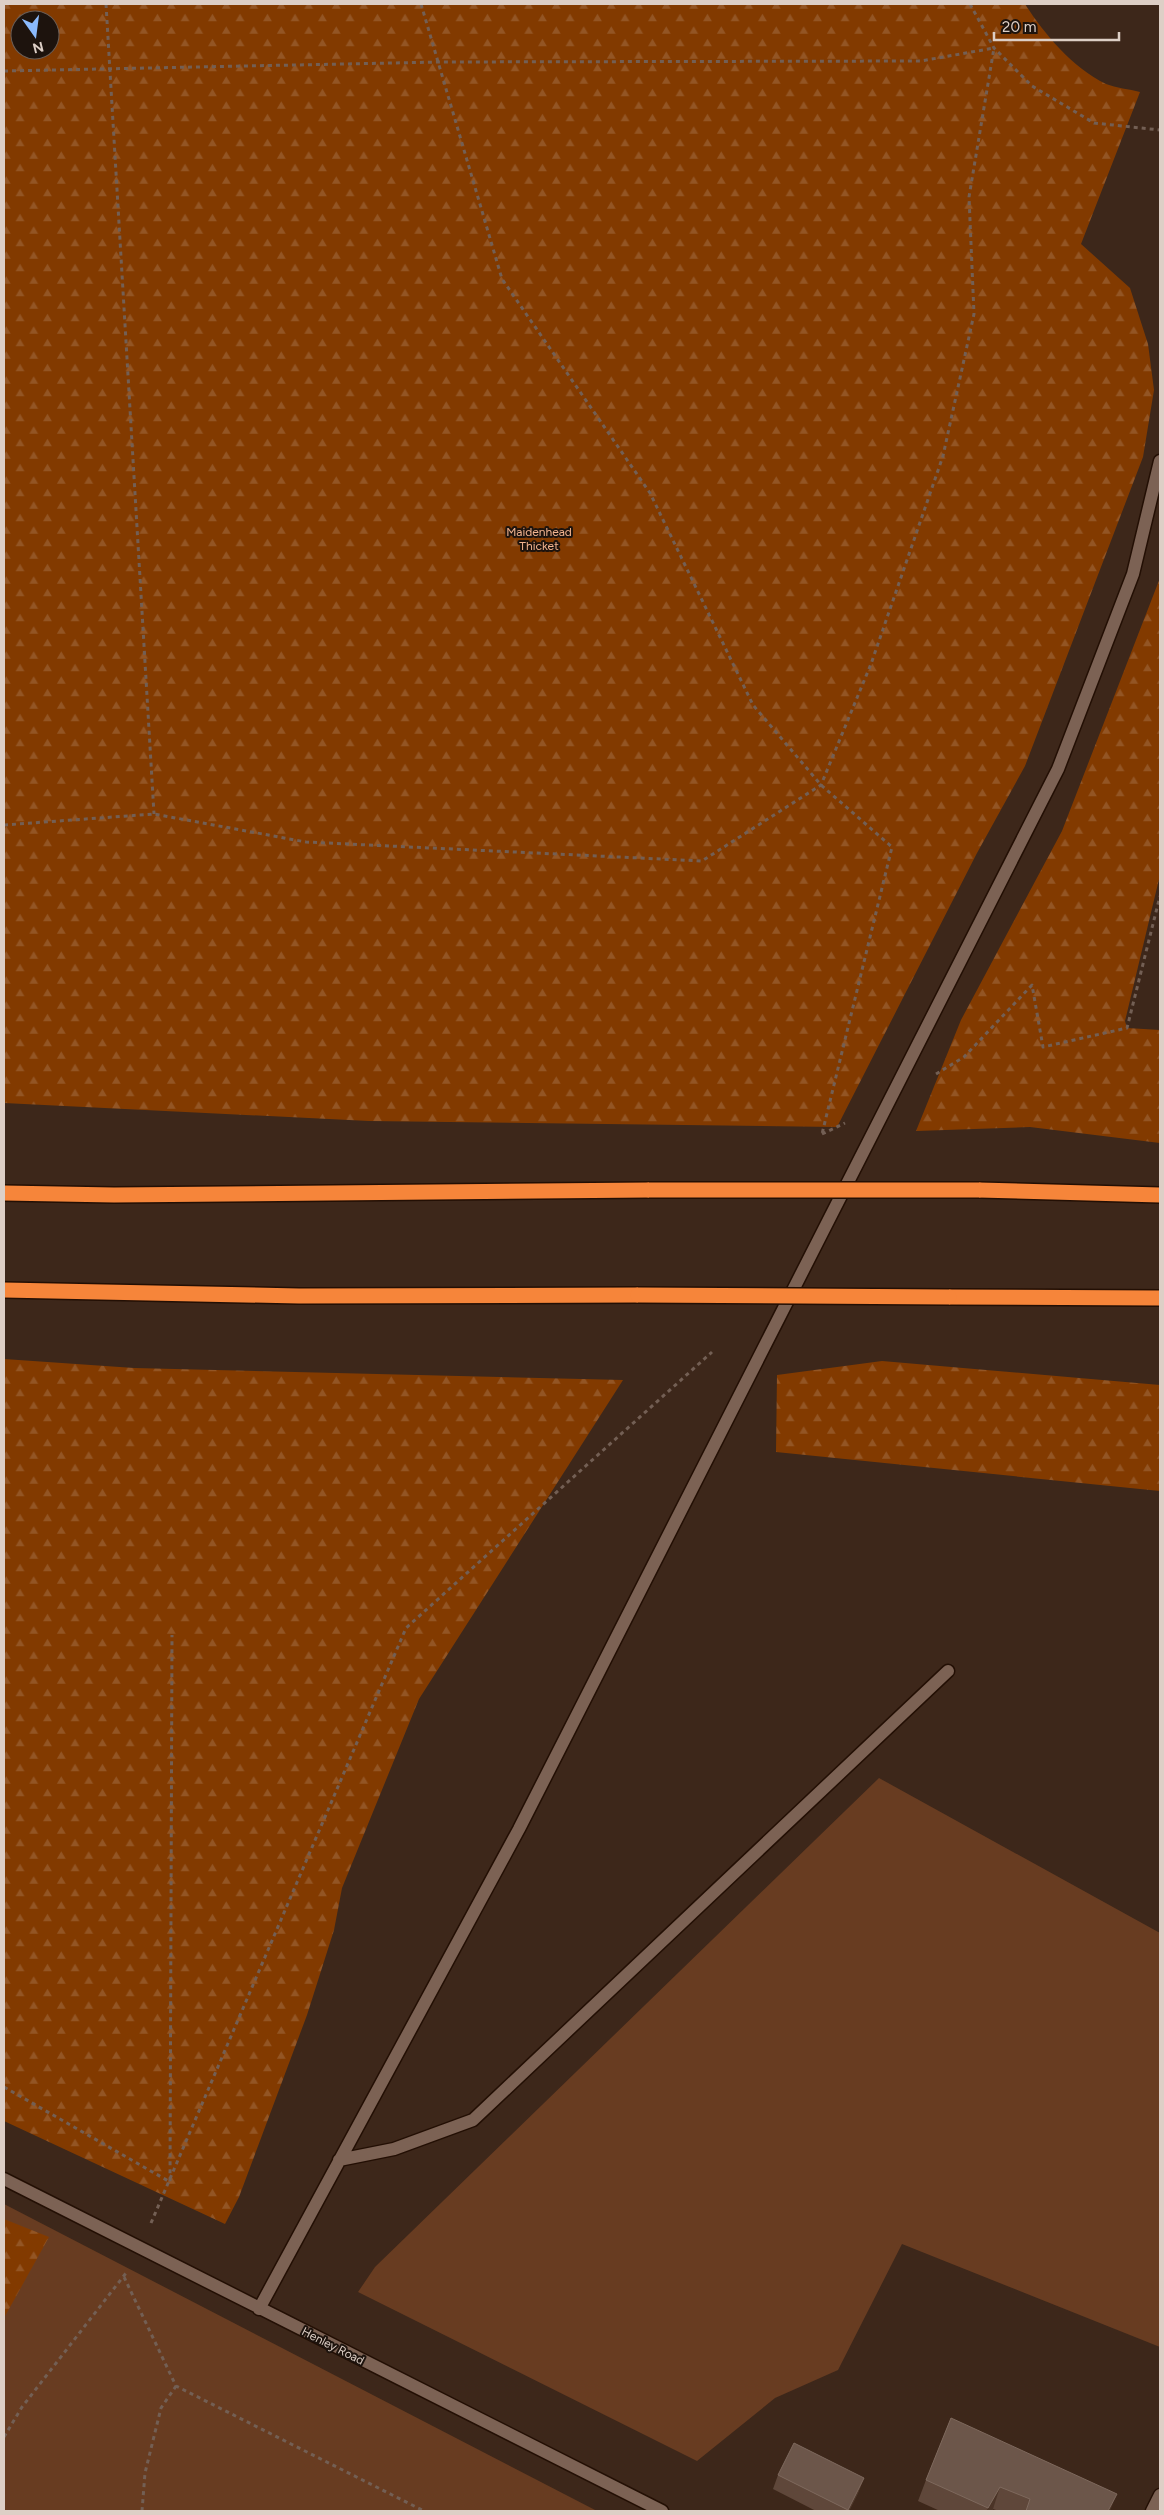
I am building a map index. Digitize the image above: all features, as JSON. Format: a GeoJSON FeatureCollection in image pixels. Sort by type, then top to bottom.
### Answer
{"type":"FeatureCollection","features":[{"type":"Feature","properties":{"kind":"highway"},"geometry":{"type":"LineString","coordinates":[[4,1193],[114,1195],[649,1190],[979,1190],[1160,1194]]}},
{"type":"Feature","properties":{"kind":"highway"},"geometry":{"type":"LineString","coordinates":[[4,1290],[299,1296],[638,1295],[1160,1298]]}},
{"type":"Feature","properties":{"kind":"street"},"geometry":{"type":"LineString","coordinates":[[259,2309],[519,1829],[1058,769],[1133,574],[1160,461]]}},
{"type":"Feature","properties":{"kind":"street"},"geometry":{"type":"LineString","coordinates":[[339,2160],[394,2149],[473,2120],[948,1671]]}},
{"type":"Feature","properties":{"kind":"street","name":"Henley Road"},"geometry":{"type":"LineString","coordinates":[[4,2179],[138,2249],[662,2511]]}},
{"type":"Feature","properties":{"kind":"street"},"geometry":{"type":"LineString","coordinates":[[1152,2511],[1160,2495]]}},
{"type":"Feature","properties":{"kind":"path"},"geometry":{"type":"LineString","coordinates":[[106,4],[112,69],[154,814]]}},
{"type":"Feature","properties":{"kind":"path"},"geometry":{"type":"LineString","coordinates":[[421,4],[502,279],[650,493],[753,705],[822,785],[892,847],[822,1134],[886,1105]]}},
{"type":"Feature","properties":{"kind":"path"},"geometry":{"type":"LineString","coordinates":[[970,4],[994,48],[1032,86],[1094,123],[1160,130]]}},
{"type":"Feature","properties":{"kind":"path"},"geometry":{"type":"LineString","coordinates":[[4,71],[439,62],[921,61],[994,48]]}},
{"type":"Feature","properties":{"kind":"path"},"geometry":{"type":"LineString","coordinates":[[4,825],[154,814],[306,842],[702,861],[822,785],[871,664],[943,456],[974,314],[969,197],[994,48]]}},
{"type":"Feature","properties":{"kind":"path"},"geometry":{"type":"LineString","coordinates":[[933,1076],[964,1057],[1032,985],[1043,1047],[1127,1028],[1160,896]]}},
{"type":"Feature","properties":{"kind":"path"},"geometry":{"type":"LineString","coordinates":[[138,2249],[170,2182],[406,1628],[712,1352]]}},
{"type":"Feature","properties":{"kind":"path"},"geometry":{"type":"LineString","coordinates":[[170,2182],[172,1635]]}},
{"type":"Feature","properties":{"kind":"path"},"geometry":{"type":"LineString","coordinates":[[4,2087],[170,2182]]}},
{"type":"Feature","properties":{"kind":"path"},"geometry":{"type":"LineString","coordinates":[[4,2437],[22,2407],[124,2277],[176,2386],[424,2511]]}},
{"type":"Feature","properties":{"kind":"path"},"geometry":{"type":"LineString","coordinates":[[142,2511],[145,2472],[161,2408],[176,2386]]}},
{"type":"Feature","properties":{"kind":"shaded area"},"geometry":{"type":"Polygon","coordinates":[[[879,1778],[1160,1933],[1160,2347],[902,2244],[838,2370],[775,2398],[697,2461],[358,2292],[375,2267],[879,1778]]]}},
{"type":"Feature","properties":{"kind":"shaded area"},"geometry":{"type":"Polygon","coordinates":[[[4,2204],[597,2511],[4,2511],[4,2204]]]}},
{"type":"Feature","properties":{"kind":"green space","name":"Maidenhead Thicket"},"geometry":{"type":"Polygon","coordinates":[[[4,4],[1025,4],[1050,38],[1082,69],[1106,84],[1140,92],[1081,244],[1130,288],[1148,344],[1154,390],[1143,457],[1025,766],[977,853],[837,1127],[369,1121],[4,1103],[4,4]]]}},
{"type":"Feature","properties":{"kind":"green space"},"geometry":{"type":"Polygon","coordinates":[[[1160,578],[1160,875],[1125,1021],[1127,1028],[1160,1030],[1160,1143],[1030,1127],[916,1131],[961,1020],[1062,831],[1160,578]]]}},
{"type":"Feature","properties":{"kind":"green space"},"geometry":{"type":"Polygon","coordinates":[[[4,1359],[134,1368],[623,1380],[419,1699],[342,1888],[334,1930],[307,2015],[239,2197],[225,2224],[4,2121],[4,1359]]]}},
{"type":"Feature","properties":{"kind":"green space"},"geometry":{"type":"Polygon","coordinates":[[[882,1361],[1160,1385],[1160,1491],[776,1452],[777,1375],[882,1361]]]}},
{"type":"Feature","properties":{"kind":"green space"},"geometry":{"type":"Polygon","coordinates":[[[4,2219],[49,2237],[4,2318],[4,2219]]]}},
{"type":"Feature","properties":{"kind":"building"},"geometry":{"type":"Polygon","coordinates":[[[951,2418],[1117,2494],[1108,2511],[1026,2511],[1030,2499],[1000,2487],[988,2508],[926,2480],[951,2418]]]}},
{"type":"Feature","properties":{"kind":"building"},"geometry":{"type":"Polygon","coordinates":[[[794,2443],[864,2478],[848,2510],[778,2475],[794,2443]]]}}]}
